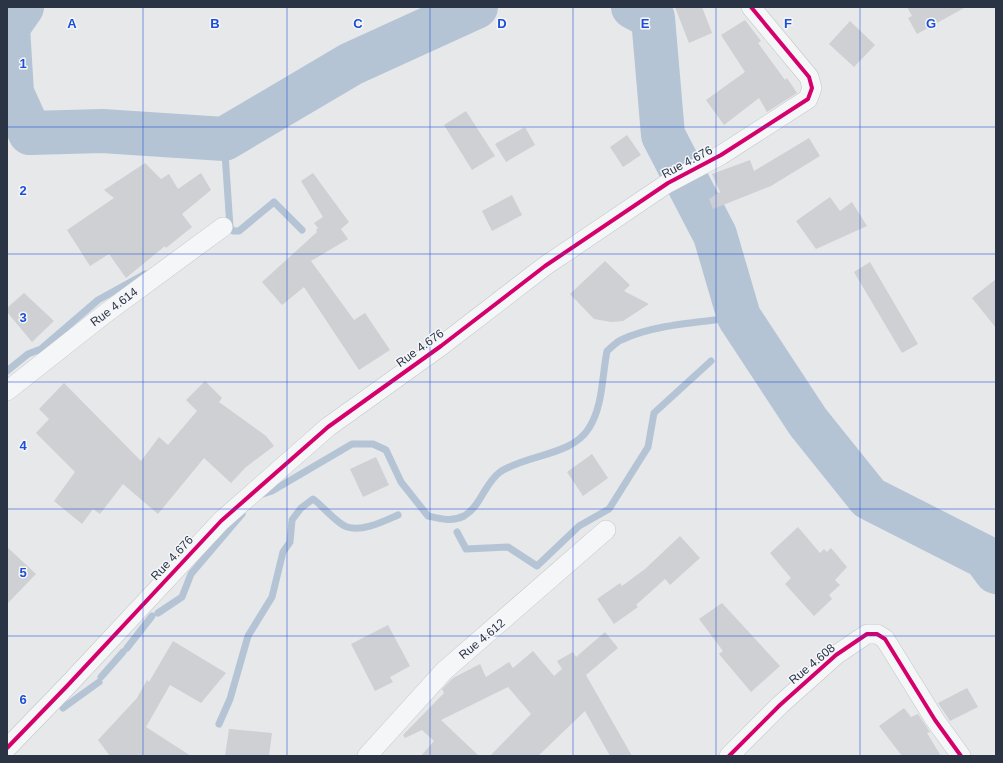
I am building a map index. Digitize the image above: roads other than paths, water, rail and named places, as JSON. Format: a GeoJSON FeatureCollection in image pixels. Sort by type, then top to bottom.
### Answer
{"type":"FeatureCollection","features":[{"type":"Feature","properties":{"kind":"street","name":"Rue 4.676"},"geometry":{"type":"LineString","coordinates":[[7,748],[221,521],[328,427],[441,346],[546,266],[668,183],[721,156],[808,99],[812,88],[809,77],[751,7]]}},
{"type":"Feature","properties":{"kind":"street","name":"Rue 4.614"},"geometry":{"type":"LineString","coordinates":[[7,391],[106,312],[223,227]]}},
{"type":"Feature","properties":{"kind":"street","name":"Rue 4.612"},"geometry":{"type":"LineString","coordinates":[[367,756],[444,670],[606,530]]}},
{"type":"Feature","properties":{"kind":"street","name":"Rue 4.608"},"geometry":{"type":"LineString","coordinates":[[729,756],[780,705],[836,655],[867,634],[877,634],[885,639],[935,720],[961,756]]}},
{"type":"Feature","properties":{"kind":"waterway"},"geometry":{"type":"LineString","coordinates":[[22,7],[8,27],[12,93],[30,133],[102,131],[224,139],[351,64],[476,7]]}},
{"type":"Feature","properties":{"kind":"waterway"},"geometry":{"type":"LineString","coordinates":[[633,7],[653,18],[663,135],[715,235],[739,317],[808,422],[869,498],[985,557],[996,572]]}},
{"type":"Feature","properties":{"kind":"waterway"},"geometry":{"type":"LineString","coordinates":[[224,139],[230,227],[233,231],[239,231],[274,202],[302,230]]}},
{"type":"Feature","properties":{"kind":"waterway"},"geometry":{"type":"LineString","coordinates":[[7,371],[28,354],[41,349],[98,300],[145,274]]}},
{"type":"Feature","properties":{"kind":"waterway"},"geometry":{"type":"LineString","coordinates":[[260,495],[272,491],[352,444],[373,444],[386,450],[401,482],[428,516],[446,519],[460,518],[475,507],[490,483],[500,472],[523,461],[548,454],[572,444],[581,437],[589,428],[594,419],[600,401],[607,351],[617,342],[649,330],[694,322],[739,317]]}},
{"type":"Feature","properties":{"kind":"waterway"},"geometry":{"type":"LineString","coordinates":[[457,532],[466,549],[508,547],[537,566],[579,526],[609,509],[648,447],[654,413],[711,361]]}},
{"type":"Feature","properties":{"kind":"waterway"},"geometry":{"type":"LineString","coordinates":[[219,724],[230,699],[248,636],[272,597],[283,552],[290,542],[292,520],[301,508],[313,499],[338,522],[347,527],[353,528],[366,527],[380,523],[398,515]]}},
{"type":"Feature","properties":{"kind":"waterway"},"geometry":{"type":"LineString","coordinates":[[158,613],[182,597],[191,574],[242,514]]}},
{"type":"Feature","properties":{"kind":"waterway"},"geometry":{"type":"LineString","coordinates":[[127,648],[152,616]]}},
{"type":"Feature","properties":{"kind":"waterway"},"geometry":{"type":"LineString","coordinates":[[101,677],[123,652]]}},
{"type":"Feature","properties":{"kind":"waterway"},"geometry":{"type":"LineString","coordinates":[[63,708],[99,682]]}}]}
